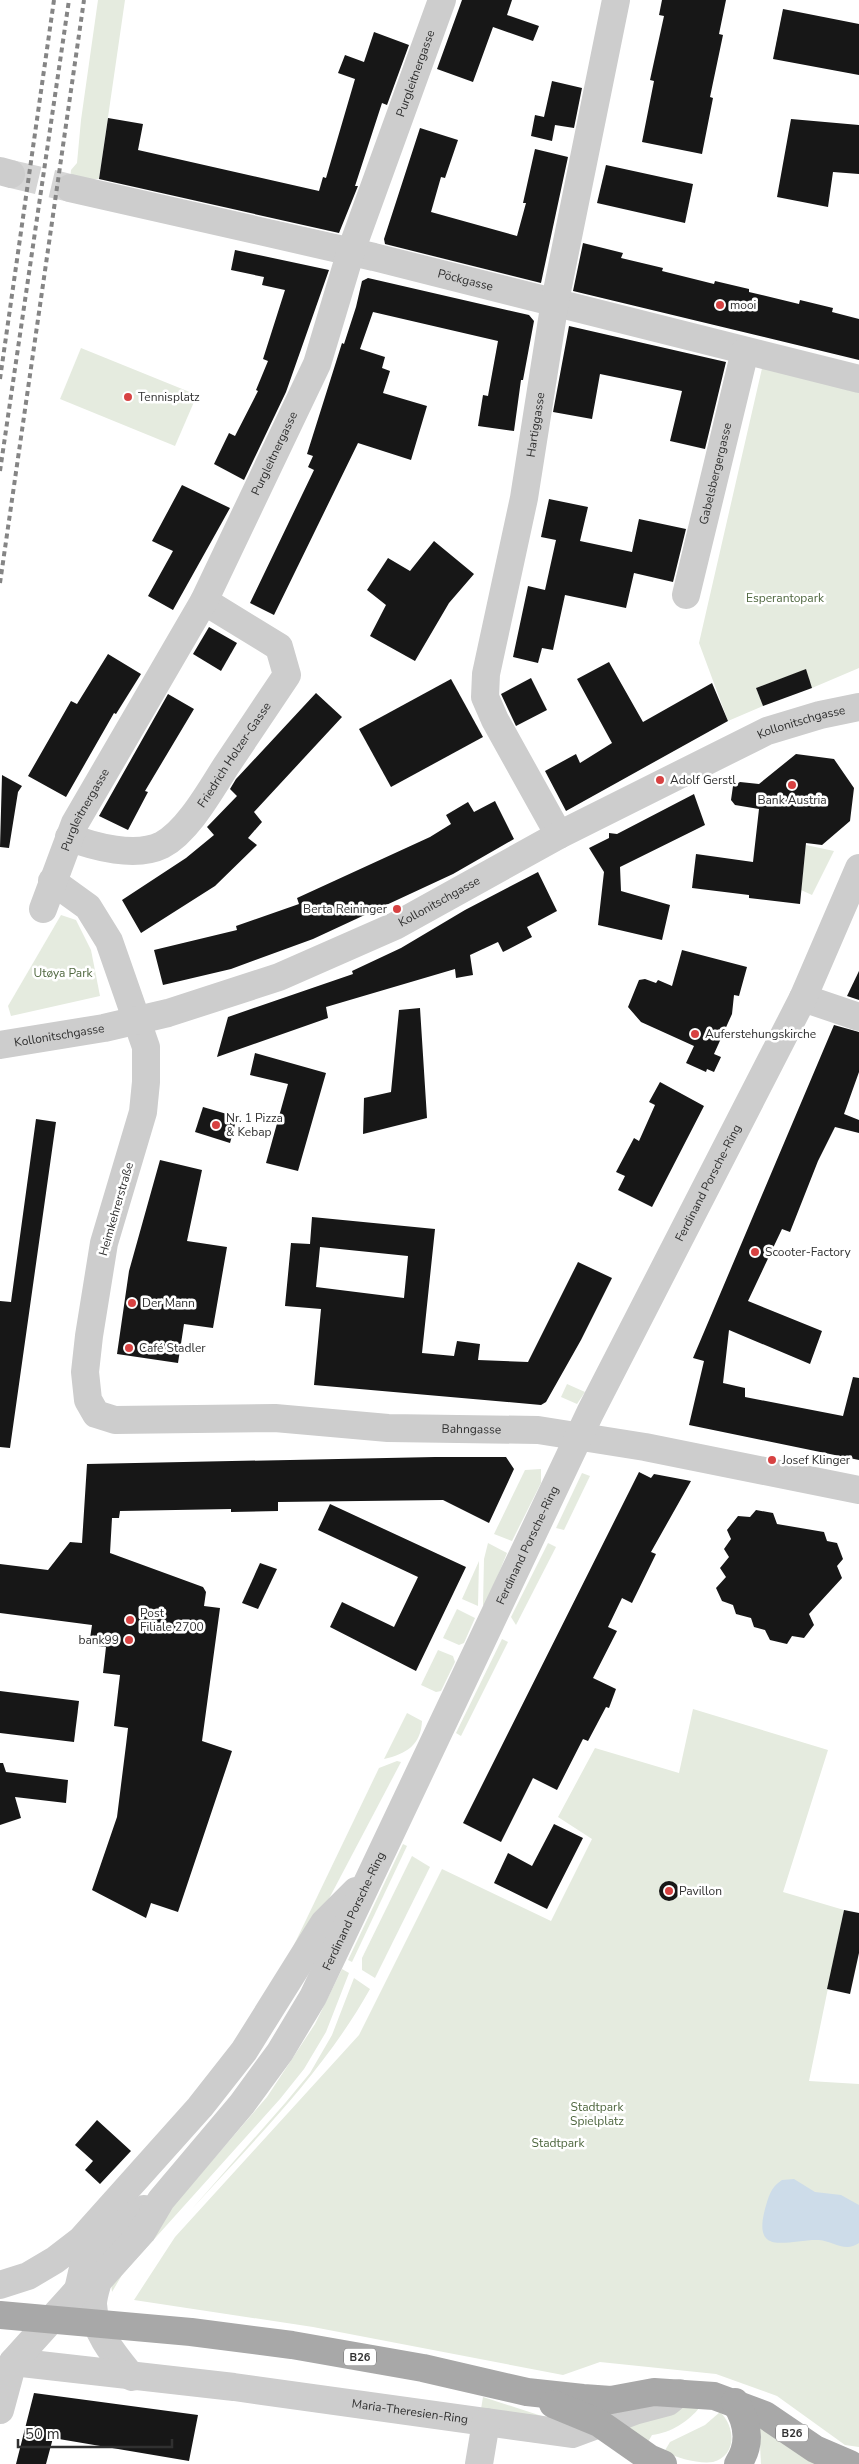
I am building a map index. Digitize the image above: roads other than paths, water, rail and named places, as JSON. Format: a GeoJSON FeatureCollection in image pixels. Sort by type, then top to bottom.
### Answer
{"type":"FeatureCollection","features":[{"type":"Feature","properties":{"kind":"main road","name":"B26"},"geometry":{"type":"LineString","coordinates":[[0,2315],[191,2332],[292,2345],[413,2366],[527,2392],[611,2400],[654,2392],[714,2396],[765,2415],[815,2449],[850,2464]]}},
{"type":"Feature","properties":{"kind":"main road","name":"B26"},"geometry":{"type":"LineString","coordinates":[[527,2392],[599,2423],[649,2458],[663,2464]]}},
{"type":"Feature","properties":{"kind":"main road"},"geometry":{"type":"LineString","coordinates":[[734,2402],[744,2417],[748,2435],[745,2461]]}},
{"type":"Feature","properties":{"kind":"street","name":"Purgleitnergasse"},"geometry":{"type":"LineString","coordinates":[[43,909],[75,823],[204,601],[317,364],[351,251],[442,0]]}},
{"type":"Feature","properties":{"kind":"street","name":"Hartiggasse"},"geometry":{"type":"LineString","coordinates":[[559,834],[495,720],[485,696],[486,674],[524,498],[555,301],[616,0]]}},
{"type":"Feature","properties":{"kind":"street","name":"Pöckgasse"},"geometry":{"type":"LineString","coordinates":[[70,188],[351,251],[859,379]]}},
{"type":"Feature","properties":{"kind":"street","name":"Gabelsbergergasse"},"geometry":{"type":"LineString","coordinates":[[686,596],[745,351]]}},
{"type":"Feature","properties":{"kind":"street","name":"Friedrich Holzer-Gasse"},"geometry":{"type":"LineString","coordinates":[[69,837],[109,850],[139,850],[161,846],[183,828],[287,675],[279,647],[204,601]]}},
{"type":"Feature","properties":{"kind":"street","name":"Kollonitschgasse"},"geometry":{"type":"LineString","coordinates":[[0,1045],[104,1028],[168,1013],[279,977],[395,926],[559,834],[767,731],[820,715],[859,706]]}},
{"type":"Feature","properties":{"kind":"street","name":"Ferdinand Porsche-Ring"},"geometry":{"type":"LineString","coordinates":[[13,2362],[142,2232],[160,2200],[242,2104],[280,2052],[313,1997],[579,1437],[803,998],[859,868]]}},
{"type":"Feature","properties":{"kind":"street"},"geometry":{"type":"LineString","coordinates":[[52,881],[88,907],[109,941],[137,1020]]}},
{"type":"Feature","properties":{"kind":"street"},"geometry":{"type":"LineString","coordinates":[[803,998],[859,1017]]}},
{"type":"Feature","properties":{"kind":"street","name":"Heimkehrerstraße"},"geometry":{"type":"LineString","coordinates":[[88,1400],[85,1372],[104,1243],[144,1112],[146,1047],[137,1020]]}},
{"type":"Feature","properties":{"kind":"street","name":"Bahngasse"},"geometry":{"type":"LineString","coordinates":[[88,1400],[96,1414],[115,1420],[275,1418],[388,1428],[538,1430],[645,1447],[859,1490]]}},
{"type":"Feature","properties":{"kind":"street"},"geometry":{"type":"LineString","coordinates":[[0,2285],[28,2276],[55,2260],[81,2240],[200,2107],[249,2044],[324,1923],[372,1876]]}},
{"type":"Feature","properties":{"kind":"street"},"geometry":{"type":"LineString","coordinates":[[88,2285],[96,2318],[107,2345],[132,2377]]}},
{"type":"Feature","properties":{"kind":"street"},"geometry":{"type":"LineString","coordinates":[[0,2410],[13,2362]]}},
{"type":"Feature","properties":{"kind":"street","name":"Maria-Theresien-Ring"},"geometry":{"type":"LineString","coordinates":[[13,2362],[132,2377],[234,2387],[572,2434],[599,2423],[668,2402],[679,2393]]}},
{"type":"Feature","properties":{"kind":"street"},"geometry":{"type":"LineString","coordinates":[[479,2464],[486,2422]]}},
{"type":"Feature","properties":{"kind":"water"},"geometry":{"type":"Polygon","coordinates":[[[794,2179],[815,2192],[841,2195],[859,2205],[859,2243],[854,2246],[844,2247],[819,2240],[776,2243],[768,2240],[764,2234],[762,2224],[769,2196],[772,2189],[782,2180],[794,2179]]]}},
{"type":"Feature","properties":{"kind":"tunnel"},"geometry":{"type":"LineString","coordinates":[[11,174],[70,188]]}},
{"type":"Feature","properties":{"kind":"railway"},"geometry":{"type":"LineString","coordinates":[[0,379],[54,0]]}},
{"type":"Feature","properties":{"kind":"railway"},"geometry":{"type":"LineString","coordinates":[[0,471],[69,0]]}},
{"type":"Feature","properties":{"kind":"railway"},"geometry":{"type":"LineString","coordinates":[[0,583],[84,0]]}},
{"type":"Feature","properties":{"kind":"place","name":"mooi"},"geometry":{"type":"Point","coordinates":[720,305]}},
{"type":"Feature","properties":{"kind":"place","name":"Tennisplatz"},"geometry":{"type":"Point","coordinates":[128,397]}},
{"type":"Feature","properties":{"kind":"place","name":"Adolf Gerstl"},"geometry":{"type":"Point","coordinates":[660,780]}},
{"type":"Feature","properties":{"kind":"place","name":"Bank Austria"},"geometry":{"type":"Point","coordinates":[792,785]}},
{"type":"Feature","properties":{"kind":"place","name":"Berta Reininger"},"geometry":{"type":"Point","coordinates":[397,909]}},
{"type":"Feature","properties":{"kind":"place","name":"Auferstehungskirche"},"geometry":{"type":"Point","coordinates":[695,1034]}},
{"type":"Feature","properties":{"kind":"place","name":"Nr. 1 Pizza & Kebap"},"geometry":{"type":"Point","coordinates":[216,1125]}},
{"type":"Feature","properties":{"kind":"place","name":"Scooter-Factory"},"geometry":{"type":"Point","coordinates":[755,1252]}},
{"type":"Feature","properties":{"kind":"place","name":"Der Mann"},"geometry":{"type":"Point","coordinates":[132,1303]}},
{"type":"Feature","properties":{"kind":"place","name":"Café Stadler"},"geometry":{"type":"Point","coordinates":[129,1348]}},
{"type":"Feature","properties":{"kind":"place","name":"Josef Klinger"},"geometry":{"type":"Point","coordinates":[772,1460]}},
{"type":"Feature","properties":{"kind":"place","name":"Post Filiale 2700"},"geometry":{"type":"Point","coordinates":[130,1620]}},
{"type":"Feature","properties":{"kind":"place","name":"bank99"},"geometry":{"type":"Point","coordinates":[129,1640]}},
{"type":"Feature","properties":{"kind":"place","name":"Pavillon"},"geometry":{"type":"Point","coordinates":[669,1891]}},
{"type":"Feature","properties":{"kind":"park label","name":"Esperantopark"},"geometry":{"type":"Point","coordinates":[785,598]}},
{"type":"Feature","properties":{"kind":"park label","name":"Utøya Park"},"geometry":{"type":"Point","coordinates":[63,973]}},
{"type":"Feature","properties":{"kind":"park label","name":"Stadtpark Spielplatz"},"geometry":{"type":"Point","coordinates":[597,2114]}},
{"type":"Feature","properties":{"kind":"park label","name":"Stadtpark"},"geometry":{"type":"Point","coordinates":[558,2143]}}]}
